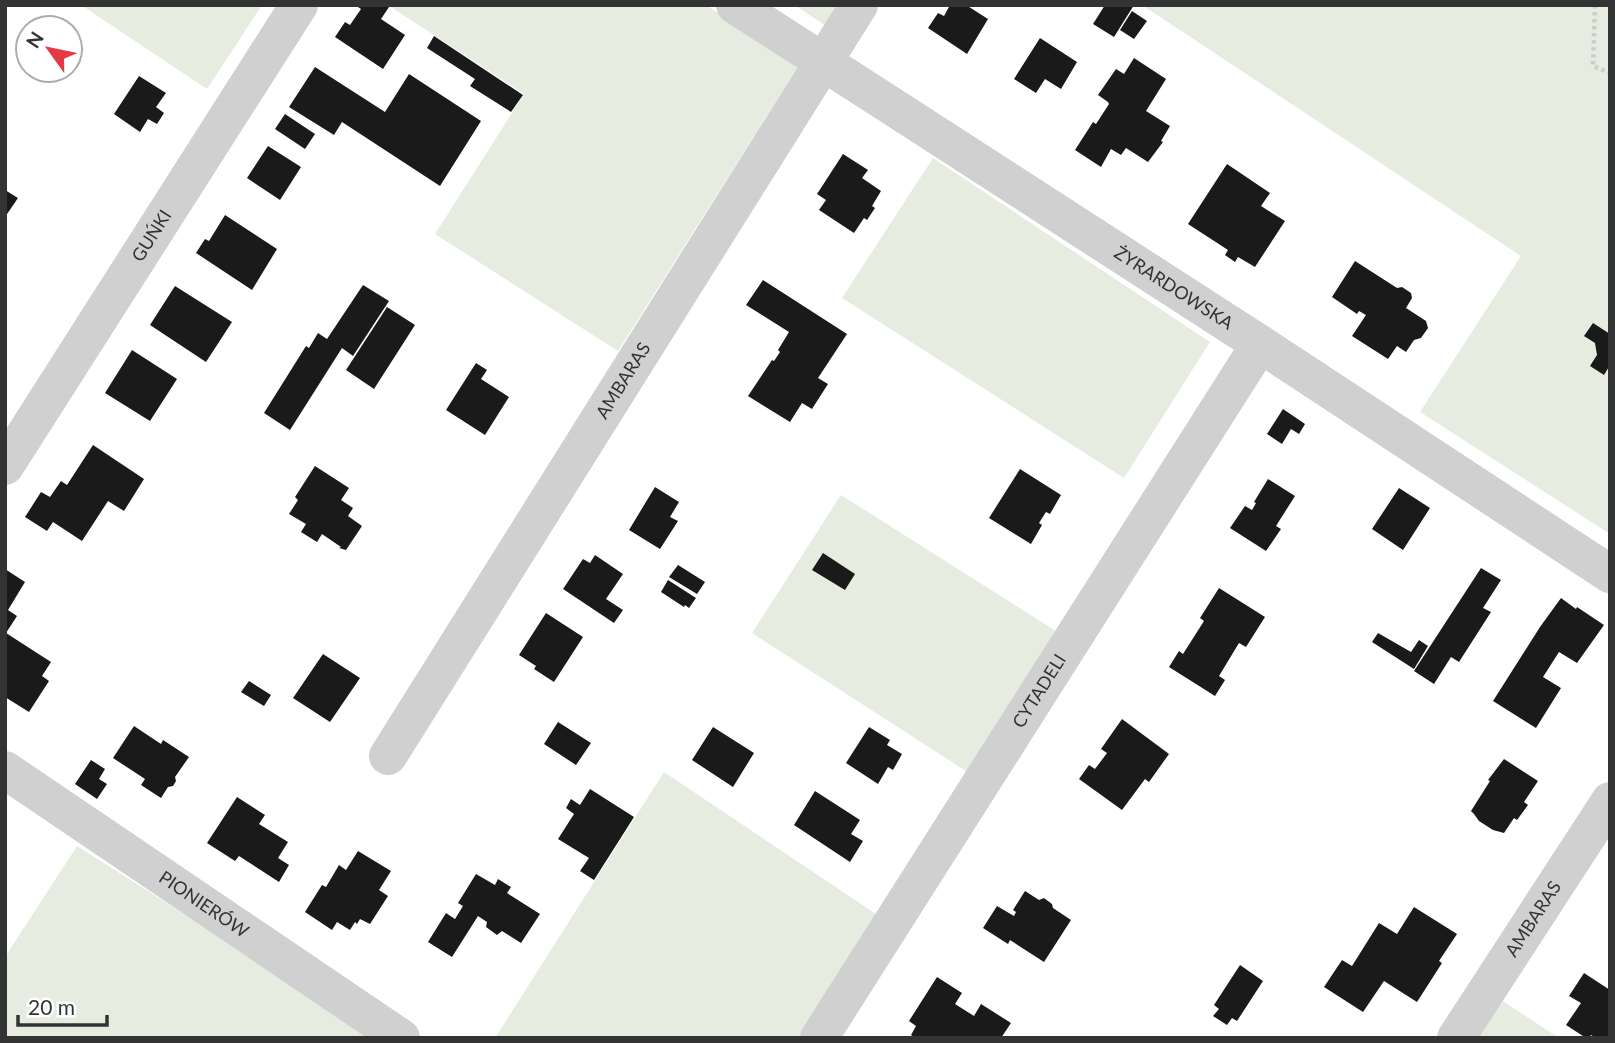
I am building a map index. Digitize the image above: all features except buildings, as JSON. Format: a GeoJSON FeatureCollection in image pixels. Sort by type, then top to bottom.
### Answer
{"type":"FeatureCollection","features":[{"type":"Feature","properties":{"kind":"street","name":"GUŃKI"},"geometry":{"type":"LineString","coordinates":[[5,466],[299,5]]}},
{"type":"Feature","properties":{"kind":"street","name":"ŻYRARDOWSKA"},"geometry":{"type":"LineString","coordinates":[[734,5],[1260,344],[1610,574]]}},
{"type":"Feature","properties":{"kind":"street","name":"AMBARAS"},"geometry":{"type":"LineString","coordinates":[[388,755],[859,5]]}},
{"type":"Feature","properties":{"kind":"street","name":"CYTADELI"},"geometry":{"type":"LineString","coordinates":[[819,1038],[1260,344]]}},
{"type":"Feature","properties":{"kind":"street","name":"PIONIERÓW"},"geometry":{"type":"LineString","coordinates":[[5,770],[401,1038]]}},
{"type":"Feature","properties":{"kind":"street","name":"AMBARAS"},"geometry":{"type":"LineString","coordinates":[[1455,1038],[1610,801]]}},
{"type":"Feature","properties":{"kind":"path"},"geometry":{"type":"LineString","coordinates":[[1595,5],[1593,66],[1610,73]]}},
{"type":"Feature","properties":{"kind":"shaded area"},"geometry":{"type":"Polygon","coordinates":[[[81,5],[262,5],[207,89],[81,5]]]}},
{"type":"Feature","properties":{"kind":"shaded area"},"geometry":{"type":"Polygon","coordinates":[[[388,5],[706,5],[797,68],[618,351],[435,234],[524,94],[388,5]]]}},
{"type":"Feature","properties":{"kind":"shaded area"},"geometry":{"type":"Polygon","coordinates":[[[794,5],[837,5],[825,25],[794,5]]]}},
{"type":"Feature","properties":{"kind":"shaded area"},"geometry":{"type":"Polygon","coordinates":[[[1142,5],[1610,5],[1610,534],[1420,412],[1521,256],[1142,5]]]}},
{"type":"Feature","properties":{"kind":"shaded area"},"geometry":{"type":"Polygon","coordinates":[[[933,158],[1210,342],[1124,478],[842,298],[933,158]]]}},
{"type":"Feature","properties":{"kind":"shaded area"},"geometry":{"type":"Polygon","coordinates":[[[841,495],[1059,633],[969,773],[752,633],[841,495]]]}},
{"type":"Feature","properties":{"kind":"shaded area"},"geometry":{"type":"Polygon","coordinates":[[[664,772],[879,916],[802,1038],[495,1038],[664,772]]]}},
{"type":"Feature","properties":{"kind":"shaded area"},"geometry":{"type":"Polygon","coordinates":[[[77,846],[379,1038],[5,1038],[5,957],[77,846]]]}},
{"type":"Feature","properties":{"kind":"shaded area"},"geometry":{"type":"Polygon","coordinates":[[[1495,996],[1559,1038],[1468,1038],[1495,996]]]}}]}
